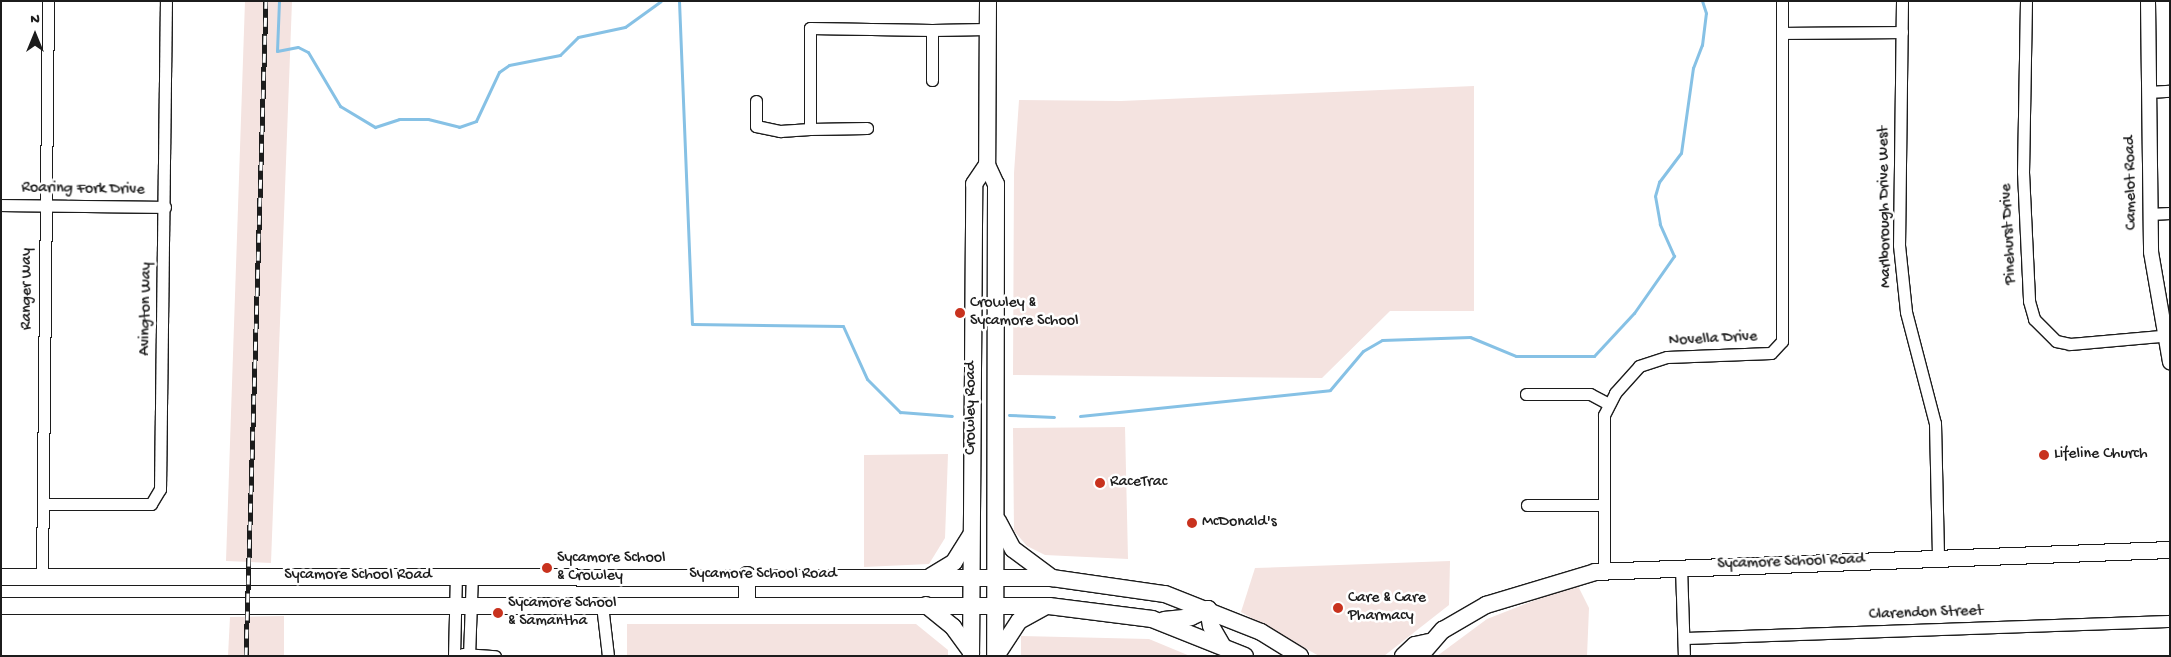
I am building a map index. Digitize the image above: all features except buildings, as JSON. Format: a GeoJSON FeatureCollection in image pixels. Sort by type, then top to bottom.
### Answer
{"type":"FeatureCollection","features":[{"type":"Feature","properties":{"kind":"main road","name":"Crowley Road"},"geometry":{"type":"LineString","coordinates":[[988,1],[987,165],[996,184],[996,656]]}},
{"type":"Feature","properties":{"kind":"main road","name":"Crowley Road"},"geometry":{"type":"LineString","coordinates":[[971,654],[974,184],[987,165]]}},
{"type":"Feature","properties":{"kind":"main road"},"geometry":{"type":"LineString","coordinates":[[997,517],[1013,549],[1052,578]]}},
{"type":"Feature","properties":{"kind":"main road"},"geometry":{"type":"LineString","coordinates":[[931,576],[954,562],[971,534]]}},
{"type":"Feature","properties":{"kind":"main road","name":"Sycamore School Road"},"geometry":{"type":"LineString","coordinates":[[1403,656],[1415,645],[1424,649],[1486,605],[1604,571],[2170,550]]}},
{"type":"Feature","properties":{"kind":"main road","name":"Sycamore School Road"},"geometry":{"type":"LineString","coordinates":[[1,577],[747,575],[1052,578],[1133,586],[1208,609],[1261,632],[1300,656]]}},
{"type":"Feature","properties":{"kind":"main road"},"geometry":{"type":"LineString","coordinates":[[747,575],[747,604]]}},
{"type":"Feature","properties":{"kind":"main road","name":"Sycamore School Road"},"geometry":{"type":"LineString","coordinates":[[1,606],[747,604],[1048,606],[1152,619],[1222,645],[1245,656]]}},
{"type":"Feature","properties":{"kind":"main road"},"geometry":{"type":"LineString","coordinates":[[926,605],[953,627],[971,654]]}},
{"type":"Feature","properties":{"kind":"main road"},"geometry":{"type":"LineString","coordinates":[[996,656],[1019,621],[1048,606]]}},
{"type":"Feature","properties":{"kind":"main road"},"geometry":{"type":"LineString","coordinates":[[1152,619],[1191,617],[1208,609],[1211,626],[1222,645]]}},
{"type":"Feature","properties":{"kind":"street","name":"Ranger Way"},"geometry":{"type":"LineString","coordinates":[[42,577],[48,1]]}},
{"type":"Feature","properties":{"kind":"street","name":"Avington Way"},"geometry":{"type":"LineString","coordinates":[[43,504],[139,505],[157,500],[164,207],[166,1]]}},
{"type":"Feature","properties":{"kind":"street","name":"Novella Drive"},"geometry":{"type":"LineString","coordinates":[[1604,571],[1602,505],[1604,415],[1609,404],[1639,366],[1667,357],[1771,353],[1782,341],[1782,1]]}},
{"type":"Feature","properties":{"kind":"street","name":"Marlborough Drive West"},"geometry":{"type":"LineString","coordinates":[[1902,1],[1899,244],[1906,312],[1935,423],[1938,558]]}},
{"type":"Feature","properties":{"kind":"street","name":"Pinehurst Drive"},"geometry":{"type":"LineString","coordinates":[[2026,1],[2023,172],[2029,302],[2034,319],[2056,341],[2070,344],[2167,335]]}},
{"type":"Feature","properties":{"kind":"street","name":"Camelot Road"},"geometry":{"type":"LineString","coordinates":[[2148,1],[2149,214],[2170,362]]}},
{"type":"Feature","properties":{"kind":"street"},"geometry":{"type":"LineString","coordinates":[[810,129],[810,28],[988,30]]}},
{"type":"Feature","properties":{"kind":"street"},"geometry":{"type":"LineString","coordinates":[[932,30],[932,80]]}},
{"type":"Feature","properties":{"kind":"street"},"geometry":{"type":"LineString","coordinates":[[1782,33],[1902,32]]}},
{"type":"Feature","properties":{"kind":"street"},"geometry":{"type":"LineString","coordinates":[[2148,92],[2170,91]]}},
{"type":"Feature","properties":{"kind":"street"},"geometry":{"type":"LineString","coordinates":[[756,101],[756,126],[780,131],[867,128]]}},
{"type":"Feature","properties":{"kind":"street","name":"Roaring Fork Drive"},"geometry":{"type":"LineString","coordinates":[[1,205],[164,207]]}},
{"type":"Feature","properties":{"kind":"street"},"geometry":{"type":"LineString","coordinates":[[2149,214],[2170,213]]}},
{"type":"Feature","properties":{"kind":"street"},"geometry":{"type":"LineString","coordinates":[[1526,394],[1590,394],[1609,404]]}},
{"type":"Feature","properties":{"kind":"street"},"geometry":{"type":"LineString","coordinates":[[1527,505],[1602,505]]}},
{"type":"Feature","properties":{"kind":"street"},"geometry":{"type":"LineString","coordinates":[[1681,567],[1684,656]]}},
{"type":"Feature","properties":{"kind":"street"},"geometry":{"type":"LineString","coordinates":[[464,576],[464,605],[469,655]]}},
{"type":"Feature","properties":{"kind":"street"},"geometry":{"type":"LineString","coordinates":[[464,605],[454,655],[495,656]]}},
{"type":"Feature","properties":{"kind":"street"},"geometry":{"type":"LineString","coordinates":[[602,605],[608,656]]}},
{"type":"Feature","properties":{"kind":"street","name":"Clarendon Street"},"geometry":{"type":"LineString","coordinates":[[1684,638],[2170,621]]}},
{"type":"Feature","properties":{"kind":"shaded area"},"geometry":{"type":"Polygon","coordinates":[[[245,1],[292,1],[271,563],[226,561],[245,1]]]}},
{"type":"Feature","properties":{"kind":"shaded area"},"geometry":{"type":"Polygon","coordinates":[[[1474,86],[1474,311],[1390,311],[1322,378],[1013,375],[1014,173],[1019,100],[1121,101],[1474,86]]]}},
{"type":"Feature","properties":{"kind":"shaded area"},"geometry":{"type":"Polygon","coordinates":[[[1125,427],[1128,559],[1045,555],[1027,546],[1014,531],[1013,428],[1125,427]]]}},
{"type":"Feature","properties":{"kind":"shaded area"},"geometry":{"type":"Polygon","coordinates":[[[948,454],[945,538],[929,564],[864,567],[864,455],[948,454]]]}},
{"type":"Feature","properties":{"kind":"shaded area"},"geometry":{"type":"Polygon","coordinates":[[[1450,561],[1449,605],[1384,656],[1319,656],[1241,612],[1255,568],[1450,561]]]}},
{"type":"Feature","properties":{"kind":"shaded area"},"geometry":{"type":"Polygon","coordinates":[[[1577,584],[1589,608],[1587,656],[1437,656],[1487,619],[1577,584]]]}},
{"type":"Feature","properties":{"kind":"shaded area"},"geometry":{"type":"Polygon","coordinates":[[[284,616],[284,656],[228,656],[230,617],[284,616]]]}},
{"type":"Feature","properties":{"kind":"shaded area"},"geometry":{"type":"Polygon","coordinates":[[[627,624],[916,624],[948,650],[948,656],[627,656],[627,624]]]}},
{"type":"Feature","properties":{"kind":"shaded area"},"geometry":{"type":"Polygon","coordinates":[[[1021,636],[1149,639],[1190,656],[1021,656],[1021,636]]]}},
{"type":"Feature","properties":{"kind":"waterway"},"geometry":{"type":"LineString","coordinates":[[279,1],[277,51],[298,47],[308,52],[340,106],[375,127],[399,119],[428,119],[459,127],[476,121],[499,72],[509,65],[560,55],[578,37],[625,27],[661,1]]}},
{"type":"Feature","properties":{"kind":"waterway"},"geometry":{"type":"LineString","coordinates":[[679,1],[692,324],[843,326],[867,379],[900,412],[952,416]]}},
{"type":"Feature","properties":{"kind":"waterway"},"geometry":{"type":"LineString","coordinates":[[1080,416],[1330,390],[1363,351],[1382,340],[1470,337],[1516,356],[1594,356],[1634,313],[1674,256],[1660,224],[1655,196],[1659,182],[1681,153],[1693,68],[1702,45],[1706,13],[1702,1]]}},
{"type":"Feature","properties":{"kind":"waterway"},"geometry":{"type":"LineString","coordinates":[[1009,415],[1054,417]]}},
{"type":"Feature","properties":{"kind":"railway"},"geometry":{"type":"LineString","coordinates":[[246,656],[266,1]]}},
{"type":"Feature","properties":{"kind":"place","name":"Crowley & Sycamore School"},"geometry":{"type":"Point","coordinates":[960,313]}},
{"type":"Feature","properties":{"kind":"place","name":"Lifeline Church"},"geometry":{"type":"Point","coordinates":[2044,455]}},
{"type":"Feature","properties":{"kind":"place","name":"RaceTrac"},"geometry":{"type":"Point","coordinates":[1100,483]}},
{"type":"Feature","properties":{"kind":"place","name":"McDonald's"},"geometry":{"type":"Point","coordinates":[1192,523]}},
{"type":"Feature","properties":{"kind":"place","name":"Sycamore School & Crowley"},"geometry":{"type":"Point","coordinates":[547,568]}},
{"type":"Feature","properties":{"kind":"place","name":"Care & Care Pharmacy"},"geometry":{"type":"Point","coordinates":[1338,608]}},
{"type":"Feature","properties":{"kind":"place","name":"Sycamore School & Samantha"},"geometry":{"type":"Point","coordinates":[498,613]}}]}
